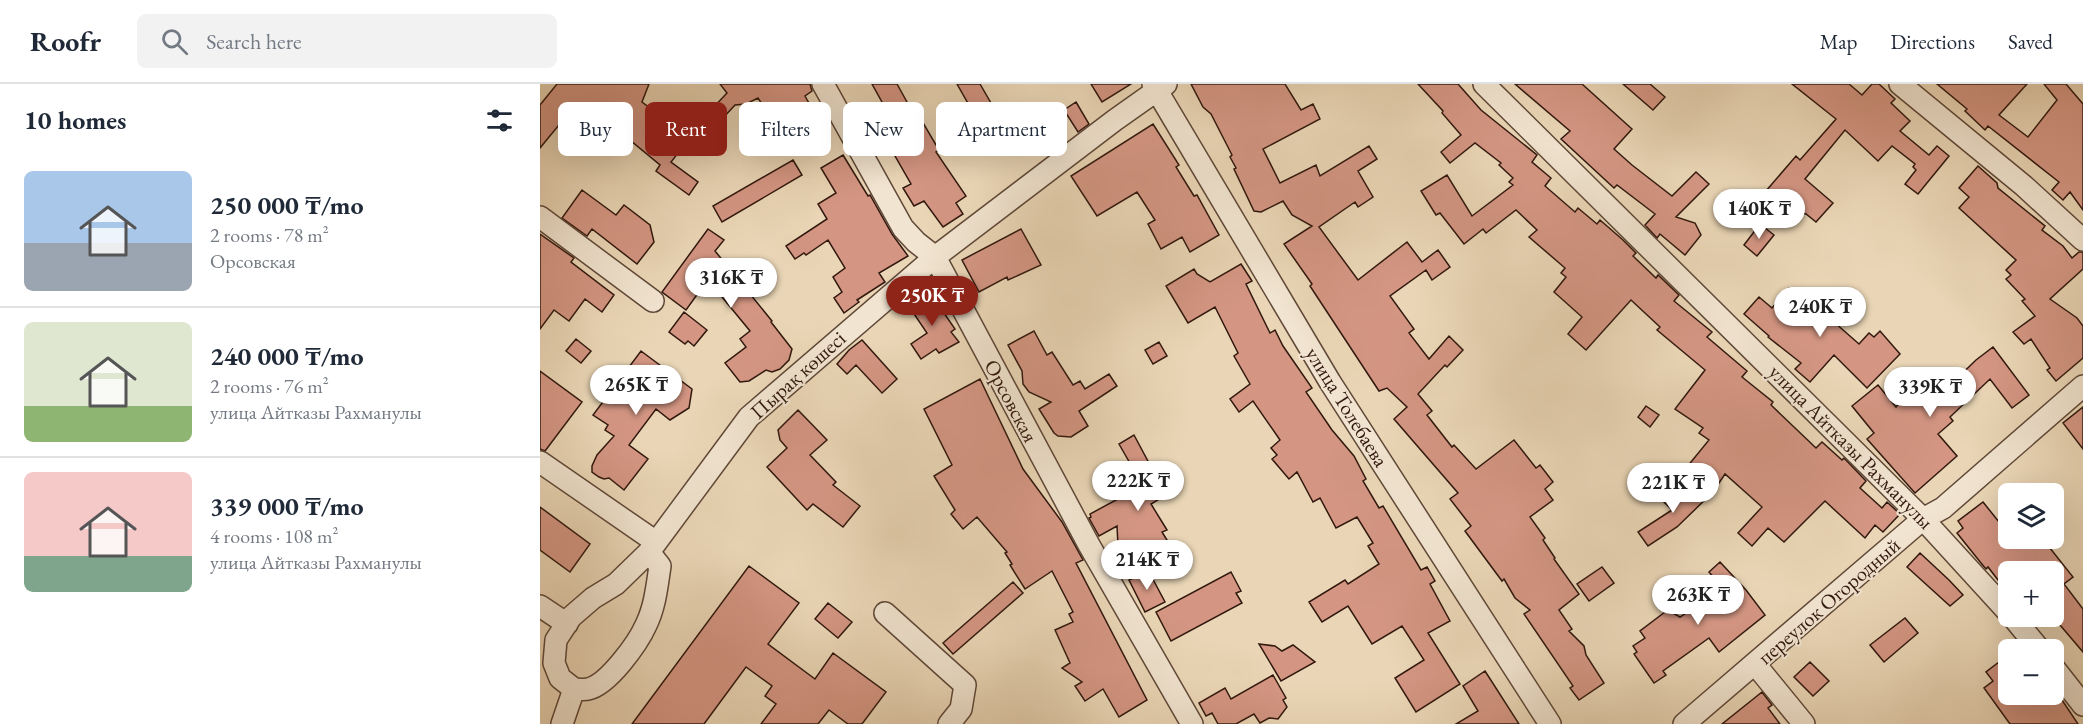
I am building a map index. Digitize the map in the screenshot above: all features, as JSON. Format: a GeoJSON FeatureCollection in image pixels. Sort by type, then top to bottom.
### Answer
{"type":"FeatureCollection","features":[{"type":"Feature","properties":{"kind":"street","name":"Орсовская"},"geometry":{"type":"LineString","coordinates":[[823,84],[903,228],[935,257],[1089,545],[1192,724]]}},
{"type":"Feature","properties":{"kind":"street","name":"улица Айтказы Рахманулы"},"geometry":{"type":"LineString","coordinates":[[1484,84],[1923,519],[1998,601]]}},
{"type":"Feature","properties":{"kind":"street"},"geometry":{"type":"LineString","coordinates":[[1900,84],[2024,186],[2083,240]]}},
{"type":"Feature","properties":{"kind":"street","name":"Пырақ көшесі"},"geometry":{"type":"LineString","coordinates":[[574,689],[560,678],[554,663],[556,640],[572,617],[592,598],[616,584],[652,547],[749,417],[935,257],[1158,86]]}},
{"type":"Feature","properties":{"kind":"street","name":"улица Толебаева"},"geometry":{"type":"LineString","coordinates":[[1158,86],[1330,382],[1550,724]]}},
{"type":"Feature","properties":{"kind":"street"},"geometry":{"type":"LineString","coordinates":[[540,217],[653,301]]}},
{"type":"Feature","properties":{"kind":"street","name":"переулок Огородный"},"geometry":{"type":"LineString","coordinates":[[1684,724],[1923,519],[1943,508],[2083,386]]}},
{"type":"Feature","properties":{"kind":"street"},"geometry":{"type":"LineString","coordinates":[[540,462],[652,547],[660,566],[656,596],[646,625],[626,656],[604,680],[589,689],[574,689],[562,724]]}},
{"type":"Feature","properties":{"kind":"street"},"geometry":{"type":"LineString","coordinates":[[540,606],[567,624]]}},
{"type":"Feature","properties":{"kind":"street"},"geometry":{"type":"LineString","coordinates":[[885,613],[965,686],[961,709],[949,724]]}},
{"type":"Feature","properties":{"kind":"street"},"geometry":{"type":"LineString","coordinates":[[2021,627],[2031,639]]}},
{"type":"Feature","properties":{"kind":"street"},"geometry":{"type":"LineString","coordinates":[[1755,664],[1804,724]]}},
{"type":"Feature","properties":{"kind":"street"},"geometry":{"type":"LineString","coordinates":[[2064,681],[2083,705]]}},
{"type":"Feature","properties":{"kind":"building"},"geometry":{"type":"Polygon","coordinates":[[[557,84],[649,84],[642,102],[645,104],[645,153],[633,143],[633,102],[558,102],[558,126],[540,148],[540,105],[557,84]]]}},
{"type":"Feature","properties":{"kind":"building"},"geometry":{"type":"Polygon","coordinates":[[[720,84],[810,84],[812,91],[805,96],[808,102],[761,102],[758,98],[750,102],[739,102],[739,105],[735,105],[727,114],[727,102],[719,102],[727,93],[720,84]]]}},
{"type":"Feature","properties":{"kind":"building"},"geometry":{"type":"Polygon","coordinates":[[[872,84],[897,84],[907,102],[882,102],[872,84]]]}},
{"type":"Feature","properties":{"kind":"building"},"geometry":{"type":"Polygon","coordinates":[[[957,84],[980,84],[990,102],[967,102],[957,84]]]}},
{"type":"Feature","properties":{"kind":"building"},"geometry":{"type":"Polygon","coordinates":[[[1091,84],[1131,84],[1102,102],[1091,84]]]}},
{"type":"Feature","properties":{"kind":"building"},"geometry":{"type":"Polygon","coordinates":[[[1191,84],[1285,84],[1301,110],[1313,104],[1320,119],[1263,149],[1280,183],[1316,165],[1320,176],[1369,146],[1377,159],[1358,171],[1373,197],[1358,207],[1355,202],[1319,227],[1358,280],[1407,242],[1422,262],[1438,250],[1450,267],[1432,280],[1426,270],[1390,296],[1414,329],[1409,333],[1429,359],[1449,336],[1463,350],[1447,367],[1445,365],[1418,394],[1432,411],[1427,415],[1452,447],[1454,445],[1476,469],[1514,440],[1536,468],[1540,465],[1553,482],[1545,489],[1553,500],[1530,517],[1545,538],[1543,540],[1554,559],[1579,594],[1559,610],[1572,629],[1569,631],[1584,646],[1586,655],[1604,683],[1579,700],[1570,688],[1573,686],[1524,614],[1530,610],[1515,598],[1504,579],[1502,581],[1465,531],[1471,526],[1450,499],[1458,493],[1394,419],[1407,407],[1387,388],[1379,391],[1310,286],[1312,284],[1284,244],[1312,226],[1292,215],[1283,201],[1261,212],[1254,211],[1234,169],[1236,168],[1230,157],[1232,155],[1211,114],[1203,107],[1191,84]]]}},
{"type":"Feature","properties":{"kind":"building"},"geometry":{"type":"Polygon","coordinates":[[[1418,84],[1458,84],[1481,110],[1537,155],[1532,162],[1551,178],[1545,186],[1575,212],[1578,208],[1597,224],[1600,220],[1623,240],[1636,253],[1633,256],[1656,278],[1658,275],[1679,295],[1674,301],[1712,332],[1707,337],[1747,371],[1742,377],[1773,402],[1771,405],[1816,448],[1822,442],[1842,460],[1844,458],[1866,481],[1860,488],[1882,508],[1887,502],[1900,514],[1883,532],[1875,525],[1865,538],[1825,501],[1784,542],[1768,528],[1752,546],[1738,533],[1762,507],[1725,474],[1719,483],[1710,485],[1687,467],[1709,440],[1699,433],[1703,428],[1675,409],[1705,370],[1657,330],[1660,327],[1631,300],[1586,350],[1568,334],[1582,317],[1554,292],[1566,277],[1561,273],[1565,268],[1529,237],[1537,230],[1516,210],[1486,233],[1483,229],[1464,244],[1440,213],[1436,215],[1421,191],[1447,175],[1472,216],[1513,185],[1509,182],[1513,178],[1499,165],[1501,163],[1475,143],[1450,163],[1441,152],[1461,135],[1418,84]]]}},
{"type":"Feature","properties":{"kind":"building"},"geometry":{"type":"Polygon","coordinates":[[[1515,84],[1582,84],[1632,129],[1614,149],[1632,165],[1672,196],[1696,172],[1709,184],[1676,217],[1695,223],[1701,235],[1685,255],[1660,234],[1657,238],[1645,225],[1655,214],[1617,185],[1614,188],[1561,139],[1570,131],[1515,84]]]}},
{"type":"Feature","properties":{"kind":"building"},"geometry":{"type":"Polygon","coordinates":[[[1623,84],[1650,84],[1665,97],[1653,110],[1623,84]]]}},
{"type":"Feature","properties":{"kind":"building"},"geometry":{"type":"Polygon","coordinates":[[[1792,84],[1849,84],[1862,95],[1872,84],[1879,84],[1895,99],[1891,103],[1910,121],[1900,131],[1929,155],[1937,146],[1949,156],[1918,194],[1905,184],[1916,170],[1913,167],[1915,164],[1892,146],[1878,161],[1845,130],[1805,179],[1833,203],[1816,222],[1806,214],[1789,210],[1766,191],[1796,156],[1800,160],[1836,119],[1792,84]]]}},
{"type":"Feature","properties":{"kind":"building"},"geometry":{"type":"Polygon","coordinates":[[[1937,84],[2027,84],[1999,115],[2028,137],[2057,100],[2044,84],[2066,84],[2083,104],[2083,210],[2070,192],[2063,200],[2052,190],[2059,182],[1988,126],[1985,130],[1965,111],[1967,109],[1937,84]]]}},
{"type":"Feature","properties":{"kind":"building"},"geometry":{"type":"Polygon","coordinates":[[[1076,102],[1089,124],[1078,132],[1067,115],[1067,108],[1076,102]]]}},
{"type":"Feature","properties":{"kind":"building"},"geometry":{"type":"Polygon","coordinates":[[[924,124],[936,145],[936,156],[939,156],[966,196],[956,203],[963,214],[943,227],[924,201],[914,206],[903,188],[911,184],[895,156],[924,156],[924,124]]]}},
{"type":"Feature","properties":{"kind":"building"},"geometry":{"type":"Polygon","coordinates":[[[1153,124],[1179,165],[1176,167],[1194,196],[1197,195],[1219,235],[1190,252],[1182,237],[1161,249],[1148,224],[1155,220],[1137,192],[1097,216],[1071,176],[1153,124]]]}},
{"type":"Feature","properties":{"kind":"building"},"geometry":{"type":"Polygon","coordinates":[[[843,155],[908,256],[879,273],[885,282],[857,300],[859,302],[844,313],[834,298],[842,292],[833,277],[845,268],[828,240],[806,255],[804,253],[795,259],[786,246],[827,219],[818,204],[836,193],[821,168],[843,155]]]}},
{"type":"Feature","properties":{"kind":"building"},"geometry":{"type":"Polygon","coordinates":[[[649,156],[676,156],[671,162],[698,182],[689,195],[656,171],[660,165],[649,156]]]}},
{"type":"Feature","properties":{"kind":"building"},"geometry":{"type":"Polygon","coordinates":[[[793,160],[802,175],[722,222],[713,206],[793,160]]]}},
{"type":"Feature","properties":{"kind":"building"},"geometry":{"type":"Polygon","coordinates":[[[1978,166],[1997,183],[1998,188],[2045,226],[2042,230],[2063,246],[2072,258],[2079,252],[2083,252],[2083,269],[2050,299],[2077,318],[2083,326],[2083,358],[2056,381],[2047,370],[2050,368],[2031,339],[2024,344],[2013,332],[2035,316],[2022,301],[2025,299],[2006,279],[2011,275],[2006,270],[2016,260],[1959,208],[1969,197],[1959,188],[1978,166]]]}},
{"type":"Feature","properties":{"kind":"building"},"geometry":{"type":"Polygon","coordinates":[[[582,190],[616,215],[624,205],[650,225],[654,242],[637,264],[592,229],[587,236],[562,218],[582,190]]]}},
{"type":"Feature","properties":{"kind":"building"},"geometry":{"type":"Polygon","coordinates":[[[1760,224],[1774,235],[1757,256],[1744,245],[1760,224]]]}},
{"type":"Feature","properties":{"kind":"building"},"geometry":{"type":"Polygon","coordinates":[[[708,229],[724,240],[715,251],[792,349],[789,360],[780,369],[772,372],[766,370],[749,381],[740,382],[725,363],[746,347],[740,339],[750,331],[713,286],[708,290],[704,285],[686,310],[662,292],[708,229]]]}},
{"type":"Feature","properties":{"kind":"building"},"geometry":{"type":"Polygon","coordinates":[[[1021,229],[1041,265],[1008,280],[1007,277],[979,292],[962,260],[1021,229]]]}},
{"type":"Feature","properties":{"kind":"building"},"geometry":{"type":"Polygon","coordinates":[[[540,234],[574,258],[571,262],[614,295],[602,312],[585,299],[569,321],[554,310],[540,329],[540,234]]]}},
{"type":"Feature","properties":{"kind":"building"},"geometry":{"type":"Polygon","coordinates":[[[1241,264],[1252,281],[1246,284],[1270,333],[1275,330],[1283,346],[1312,388],[1306,392],[1332,430],[1354,456],[1366,479],[1363,481],[1379,508],[1383,506],[1421,570],[1427,567],[1435,581],[1430,584],[1450,621],[1428,633],[1460,684],[1416,712],[1395,678],[1424,660],[1402,626],[1372,644],[1348,606],[1322,622],[1309,602],[1345,580],[1348,584],[1379,564],[1368,546],[1373,543],[1357,517],[1336,528],[1320,498],[1313,502],[1297,472],[1289,479],[1272,459],[1277,455],[1271,448],[1280,440],[1253,401],[1239,412],[1230,399],[1250,384],[1234,356],[1238,353],[1215,307],[1188,323],[1166,286],[1194,269],[1197,274],[1210,282],[1241,264]]]}},
{"type":"Feature","properties":{"kind":"building"},"geometry":{"type":"Polygon","coordinates":[[[1789,288],[1796,294],[1801,288],[1837,318],[1834,322],[1859,344],[1869,333],[1874,337],[1880,331],[1900,354],[1867,388],[1834,355],[1810,382],[1795,369],[1801,363],[1744,314],[1759,297],[1772,308],[1789,288]]]}},
{"type":"Feature","properties":{"kind":"building"},"geometry":{"type":"Polygon","coordinates":[[[929,291],[955,329],[951,332],[959,342],[939,353],[936,349],[921,359],[911,344],[927,333],[908,305],[929,291]]]}},
{"type":"Feature","properties":{"kind":"building"},"geometry":{"type":"Polygon","coordinates":[[[684,312],[707,330],[694,346],[688,341],[685,344],[669,332],[684,312]]]}},
{"type":"Feature","properties":{"kind":"building"},"geometry":{"type":"Polygon","coordinates":[[[1034,331],[1047,355],[1052,352],[1073,385],[1080,381],[1085,389],[1109,374],[1117,386],[1079,411],[1088,426],[1071,437],[1058,436],[1054,433],[1039,409],[1051,402],[1029,392],[1023,384],[1022,371],[1008,345],[1034,331]]]}},
{"type":"Feature","properties":{"kind":"building"},"geometry":{"type":"Polygon","coordinates":[[[576,339],[591,351],[581,363],[566,351],[576,339]]]}},
{"type":"Feature","properties":{"kind":"building"},"geometry":{"type":"Polygon","coordinates":[[[862,340],[897,379],[882,393],[856,365],[847,374],[837,364],[862,340]]]}},
{"type":"Feature","properties":{"kind":"building"},"geometry":{"type":"Polygon","coordinates":[[[1159,342],[1167,356],[1153,364],[1145,350],[1159,342]]]}},
{"type":"Feature","properties":{"kind":"building"},"geometry":{"type":"Polygon","coordinates":[[[1993,347],[2029,395],[2012,408],[1990,379],[1950,417],[1953,421],[1938,434],[1957,456],[1915,493],[1867,439],[1874,433],[1852,406],[1878,385],[1896,407],[1916,383],[1921,387],[1928,379],[1943,392],[1993,347]]]}},
{"type":"Feature","properties":{"kind":"building"},"geometry":{"type":"Polygon","coordinates":[[[641,351],[692,389],[689,408],[670,420],[656,409],[629,445],[648,459],[624,490],[609,478],[604,479],[592,472],[597,455],[614,436],[605,430],[608,425],[593,415],[641,351]]]}},
{"type":"Feature","properties":{"kind":"building"},"geometry":{"type":"Polygon","coordinates":[[[540,371],[582,402],[545,451],[540,449],[540,371]]]}},
{"type":"Feature","properties":{"kind":"building"},"geometry":{"type":"Polygon","coordinates":[[[980,379],[1023,469],[1062,522],[1083,560],[1076,563],[1147,700],[1119,717],[1103,689],[1085,701],[1075,686],[1082,682],[1062,668],[1070,663],[1055,630],[1073,622],[1069,614],[1073,612],[1052,571],[1025,589],[1010,565],[1012,564],[1005,553],[1007,552],[977,517],[963,529],[951,514],[955,510],[934,476],[952,465],[924,409],[980,379]]]}},
{"type":"Feature","properties":{"kind":"building"},"geometry":{"type":"Polygon","coordinates":[[[1646,406],[1659,415],[1650,427],[1638,417],[1646,406]]]}},
{"type":"Feature","properties":{"kind":"building"},"geometry":{"type":"Polygon","coordinates":[[[2083,407],[2083,449],[2063,423],[2083,407]]]}},
{"type":"Feature","properties":{"kind":"building"},"geometry":{"type":"Polygon","coordinates":[[[798,410],[827,440],[810,455],[836,482],[833,485],[860,506],[843,527],[813,504],[807,510],[767,467],[787,448],[780,440],[778,430],[798,410]]]}},
{"type":"Feature","properties":{"kind":"building"},"geometry":{"type":"Polygon","coordinates":[[[1134,435],[1149,463],[1152,462],[1171,492],[1151,504],[1167,530],[1162,532],[1175,553],[1148,570],[1118,546],[1117,526],[1099,536],[1089,518],[1090,514],[1129,493],[1129,476],[1135,472],[1119,444],[1134,435]]]}},
{"type":"Feature","properties":{"kind":"building"},"geometry":{"type":"Polygon","coordinates":[[[1672,486],[1686,501],[1708,486],[1713,492],[1677,527],[1648,546],[1638,532],[1672,510],[1660,498],[1672,486]]]}},
{"type":"Feature","properties":{"kind":"building"},"geometry":{"type":"Polygon","coordinates":[[[1983,502],[1998,521],[1998,549],[2051,549],[2060,561],[1998,561],[1998,580],[1988,567],[1986,569],[1957,533],[1963,528],[1958,521],[1983,502]]]}},
{"type":"Feature","properties":{"kind":"building"},"geometry":{"type":"Polygon","coordinates":[[[540,507],[590,544],[570,572],[540,550],[540,507]]]}},
{"type":"Feature","properties":{"kind":"building"},"geometry":{"type":"Polygon","coordinates":[[[1920,553],[1963,595],[1950,606],[1907,567],[1920,553]]]}},
{"type":"Feature","properties":{"kind":"building"},"geometry":{"type":"Polygon","coordinates":[[[1720,562],[1765,615],[1719,652],[1709,638],[1663,671],[1666,675],[1654,683],[1634,654],[1637,652],[1633,646],[1645,638],[1640,631],[1665,612],[1680,617],[1723,588],[1709,572],[1720,562]]]}},
{"type":"Feature","properties":{"kind":"building"},"geometry":{"type":"Polygon","coordinates":[[[749,566],[799,603],[768,644],[815,679],[833,653],[886,692],[862,724],[848,724],[829,710],[818,724],[761,724],[776,704],[765,696],[772,686],[746,667],[704,724],[632,724],[749,566]]]}},
{"type":"Feature","properties":{"kind":"building"},"geometry":{"type":"Polygon","coordinates":[[[2064,566],[2073,577],[2064,584],[2064,566]]]}},
{"type":"Feature","properties":{"kind":"building"},"geometry":{"type":"Polygon","coordinates":[[[1602,567],[1614,583],[1589,601],[1577,584],[1602,567]]]}},
{"type":"Feature","properties":{"kind":"building"},"geometry":{"type":"Polygon","coordinates":[[[1148,570],[1165,602],[1145,612],[1129,580],[1148,570]]]}},
{"type":"Feature","properties":{"kind":"building"},"geometry":{"type":"Polygon","coordinates":[[[1231,572],[1241,591],[1236,593],[1242,603],[1171,641],[1156,612],[1231,572]]]}},
{"type":"Feature","properties":{"kind":"building"},"geometry":{"type":"Polygon","coordinates":[[[1013,582],[1023,593],[953,654],[943,643],[1013,582]]]}},
{"type":"Feature","properties":{"kind":"building"},"geometry":{"type":"Polygon","coordinates":[[[2064,584],[2083,609],[2083,652],[2062,627],[2064,627],[2064,584]]]}},
{"type":"Feature","properties":{"kind":"building"},"geometry":{"type":"Polygon","coordinates":[[[828,603],[852,622],[838,638],[815,619],[828,603]]]}},
{"type":"Feature","properties":{"kind":"building"},"geometry":{"type":"Polygon","coordinates":[[[1905,618],[1918,633],[1884,662],[1870,645],[1905,618]]]}},
{"type":"Feature","properties":{"kind":"building"},"geometry":{"type":"Polygon","coordinates":[[[1259,644],[1275,646],[1282,651],[1293,645],[1315,662],[1281,681],[1259,644]]]}},
{"type":"Feature","properties":{"kind":"building"},"geometry":{"type":"Polygon","coordinates":[[[1810,662],[1829,681],[1813,696],[1794,677],[1810,662]]]}},
{"type":"Feature","properties":{"kind":"building"},"geometry":{"type":"Polygon","coordinates":[[[1998,663],[1998,705],[2064,705],[2064,703],[2078,724],[2010,724],[1984,688],[1993,681],[1986,672],[1998,663]]]}},
{"type":"Feature","properties":{"kind":"building"},"geometry":{"type":"Polygon","coordinates":[[[1485,671],[1519,724],[1456,724],[1478,711],[1463,686],[1485,671]]]}},
{"type":"Feature","properties":{"kind":"building"},"geometry":{"type":"Polygon","coordinates":[[[1273,675],[1286,698],[1283,700],[1287,707],[1278,719],[1269,718],[1260,723],[1254,714],[1236,724],[1218,724],[1212,713],[1206,716],[1199,703],[1225,688],[1231,699],[1273,675]]]}},
{"type":"Feature","properties":{"kind":"building"},"geometry":{"type":"Polygon","coordinates":[[[1762,692],[1772,705],[1768,708],[1780,724],[1722,724],[1762,692]]]}}]}
